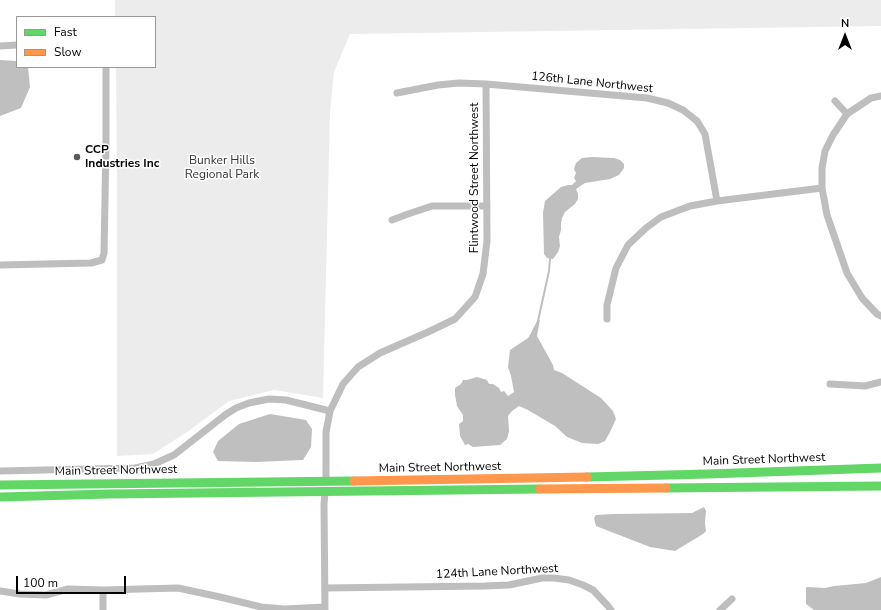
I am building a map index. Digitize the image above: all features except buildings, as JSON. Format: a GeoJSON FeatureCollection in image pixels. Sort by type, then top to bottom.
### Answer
{"type":"FeatureCollection","features":[{"type":"Feature","properties":{"kind":"main road","name":"Main Street Northwest"},"geometry":{"type":"LineString","coordinates":[[0,484],[438,480],[881,468]]}},
{"type":"Feature","properties":{"kind":"main road","name":"Main Street Northwest"},"geometry":{"type":"LineString","coordinates":[[0,497],[109,494],[326,493],[614,488],[881,486]]}},
{"type":"Feature","properties":{"kind":"street"},"geometry":{"type":"LineString","coordinates":[[0,46],[16,45]]}},
{"type":"Feature","properties":{"kind":"street"},"geometry":{"type":"LineString","coordinates":[[0,265],[91,264],[102,260],[104,253],[106,68]]}},
{"type":"Feature","properties":{"kind":"street","name":"126th Lane Northwest"},"geometry":{"type":"LineString","coordinates":[[397,93],[438,85],[460,83],[647,98],[668,103],[683,110],[696,121],[705,134],[717,201]]}},
{"type":"Feature","properties":{"kind":"street","name":"Flintwood Street Northwest"},"geometry":{"type":"LineString","coordinates":[[326,481],[326,432],[330,411],[343,384],[358,367],[380,353],[455,319],[476,297],[483,274],[487,240],[486,84]]}},
{"type":"Feature","properties":{"kind":"street"},"geometry":{"type":"LineString","coordinates":[[881,96],[871,98],[847,114],[833,135],[825,151],[822,168],[822,188],[827,215],[847,273],[862,298],[877,314],[881,316]]}},
{"type":"Feature","properties":{"kind":"street"},"geometry":{"type":"LineString","coordinates":[[835,101],[847,114]]}},
{"type":"Feature","properties":{"kind":"street"},"geometry":{"type":"LineString","coordinates":[[607,320],[607,305],[616,268],[628,245],[660,217],[690,206],[717,201],[822,188]]}},
{"type":"Feature","properties":{"kind":"street"},"geometry":{"type":"LineString","coordinates":[[392,220],[432,206],[487,206]]}},
{"type":"Feature","properties":{"kind":"street"},"geometry":{"type":"LineString","coordinates":[[830,384],[865,386],[881,382]]}},
{"type":"Feature","properties":{"kind":"street"},"geometry":{"type":"LineString","coordinates":[[0,471],[135,468],[154,464],[174,455],[224,415],[236,408],[249,403],[269,399],[286,400],[330,411]]}},
{"type":"Feature","properties":{"kind":"street"},"geometry":{"type":"LineString","coordinates":[[0,591],[20,594],[46,595],[68,589],[103,590],[178,588],[261,607],[284,609],[325,609],[324,504],[326,493]]}},
{"type":"Feature","properties":{"kind":"street","name":"124th Lane Northwest"},"geometry":{"type":"LineString","coordinates":[[325,588],[509,585],[542,578],[554,578],[570,580],[593,590],[611,610]]}},
{"type":"Feature","properties":{"kind":"street"},"geometry":{"type":"LineString","coordinates":[[103,590],[103,610]]}},
{"type":"Feature","properties":{"kind":"street"},"geometry":{"type":"LineString","coordinates":[[720,610],[732,599]]}},
{"type":"Feature","properties":{"kind":"green space","name":"Bunker Hills Regional Park"},"geometry":{"type":"Polygon","coordinates":[[[115,0],[881,0],[881,26],[350,34],[334,72],[330,112],[323,398],[274,390],[229,401],[190,430],[153,454],[117,456],[116,68],[156,68],[156,16],[115,16],[115,0]]]}},
{"type":"Feature","properties":{"kind":"shaded area"},"geometry":{"type":"Polygon","coordinates":[[[0,60],[16,61],[16,68],[28,68],[30,87],[21,108],[0,116],[0,60]]]}},
{"type":"Feature","properties":{"kind":"shaded area"},"geometry":{"type":"Polygon","coordinates":[[[582,158],[614,158],[620,160],[624,164],[624,168],[619,175],[610,179],[585,183],[576,189],[578,199],[575,204],[565,212],[562,218],[559,237],[560,246],[558,252],[553,259],[547,258],[544,254],[543,213],[545,201],[561,187],[572,185],[576,181],[574,178],[576,173],[574,169],[576,163],[582,158]]]}},
{"type":"Feature","properties":{"kind":"shaded area"},"geometry":{"type":"Polygon","coordinates":[[[540,320],[537,336],[553,365],[554,370],[562,373],[601,398],[613,411],[616,419],[605,441],[598,444],[582,443],[567,437],[555,426],[519,406],[508,416],[509,431],[507,439],[500,445],[473,447],[468,444],[465,445],[460,436],[459,424],[463,421],[463,415],[457,406],[455,388],[461,384],[463,380],[477,377],[487,380],[489,384],[493,384],[499,388],[501,392],[504,391],[508,396],[514,392],[508,367],[510,350],[528,338],[537,321],[540,320]]]}},
{"type":"Feature","properties":{"kind":"shaded area"},"geometry":{"type":"Polygon","coordinates":[[[270,414],[306,420],[312,429],[311,447],[303,460],[255,462],[218,461],[213,452],[218,441],[239,424],[270,414]]]}},
{"type":"Feature","properties":{"kind":"shaded area"},"geometry":{"type":"Polygon","coordinates":[[[704,507],[706,511],[706,531],[675,551],[650,547],[596,526],[594,518],[596,515],[614,514],[692,513],[704,507]]]}},
{"type":"Feature","properties":{"kind":"shaded area"},"geometry":{"type":"Polygon","coordinates":[[[881,577],[881,610],[814,610],[806,604],[806,587],[825,588],[866,583],[881,577]]]}},
{"type":"Feature","properties":{"kind":"waterway"},"geometry":{"type":"LineString","coordinates":[[538,321],[549,271],[550,259]]}},
{"type":"Feature","properties":{"kind":"traffic: fast"},"geometry":{"type":"LineString","coordinates":[[587,477],[881,468]]}},
{"type":"Feature","properties":{"kind":"traffic: fast"},"geometry":{"type":"LineString","coordinates":[[0,485],[354,481]]}},
{"type":"Feature","properties":{"kind":"traffic: fast"},"geometry":{"type":"LineString","coordinates":[[666,488],[881,486]]}},
{"type":"Feature","properties":{"kind":"traffic: fast"},"geometry":{"type":"LineString","coordinates":[[0,497],[109,494],[540,489]]}},
{"type":"Feature","properties":{"kind":"traffic: slow"},"geometry":{"type":"LineString","coordinates":[[354,481],[587,477]]}},
{"type":"Feature","properties":{"kind":"traffic: slow"},"geometry":{"type":"LineString","coordinates":[[540,489],[666,488]]}},
{"type":"Feature","properties":{"kind":"place","name":"CCP Industries Inc"},"geometry":{"type":"Point","coordinates":[77,157]}}]}
